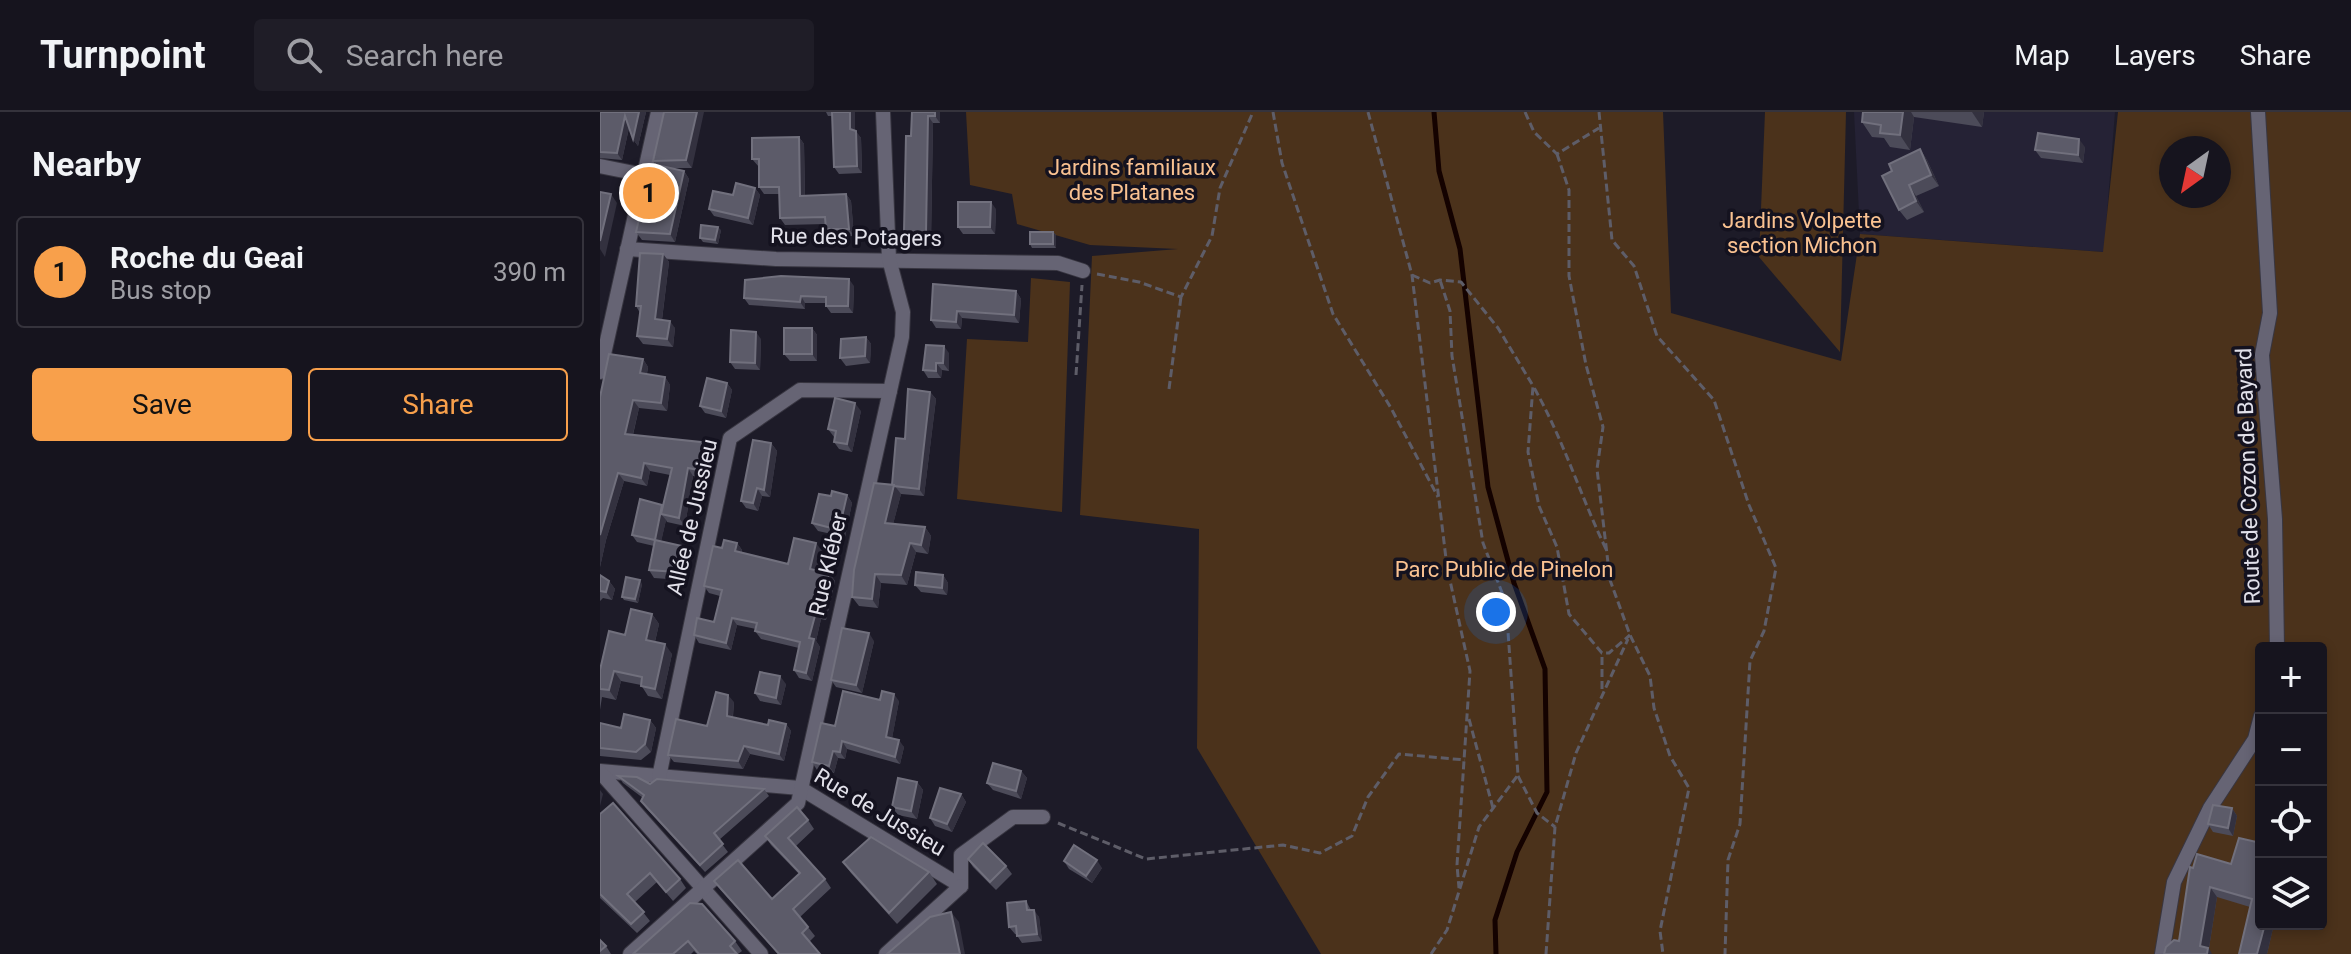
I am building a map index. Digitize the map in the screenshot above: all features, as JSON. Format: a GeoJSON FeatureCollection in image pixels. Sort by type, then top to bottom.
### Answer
{"type":"FeatureCollection","features":[{"type":"Feature","properties":{"kind":"street"},"geometry":{"type":"LineString","coordinates":[[600,372],[658,112]]}},
{"type":"Feature","properties":{"kind":"street","name":"Rue Kléber"},"geometry":{"type":"LineString","coordinates":[[630,954],[798,803],[890,391],[903,312],[889,259],[883,112]]}},
{"type":"Feature","properties":{"kind":"street","name":"Route de Cozon de Bayard"},"geometry":{"type":"LineString","coordinates":[[2258,112],[2270,313],[2262,355],[2275,519],[2277,642]]}},
{"type":"Feature","properties":{"kind":"street"},"geometry":{"type":"LineString","coordinates":[[600,166],[644,175]]}},
{"type":"Feature","properties":{"kind":"street","name":"Rue des Potagers"},"geometry":{"type":"LineString","coordinates":[[627,249],[776,259],[1058,263],[1083,271]]}},
{"type":"Feature","properties":{"kind":"street","name":"Allée de Jussieu"},"geometry":{"type":"LineString","coordinates":[[659,777],[730,438],[800,390],[890,391]]}},
{"type":"Feature","properties":{"kind":"street"},"geometry":{"type":"LineString","coordinates":[[2162,954],[2174,882],[2210,808],[2255,739]]}},
{"type":"Feature","properties":{"kind":"street"},"geometry":{"type":"LineString","coordinates":[[600,772],[761,954]]}},
{"type":"Feature","properties":{"kind":"street","name":"Rue de Jussieu"},"geometry":{"type":"LineString","coordinates":[[600,772],[800,788],[961,886]]}},
{"type":"Feature","properties":{"kind":"street","name":"Rue de Jussieu"},"geometry":{"type":"LineString","coordinates":[[961,886],[961,855],[1013,817],[1043,817]]}},
{"type":"Feature","properties":{"kind":"street"},"geometry":{"type":"LineString","coordinates":[[886,954],[961,886]]}},
{"type":"Feature","properties":{"kind":"path"},"geometry":{"type":"LineString","coordinates":[[1169,389],[1181,297],[1212,236],[1220,188],[1253,112]]}},
{"type":"Feature","properties":{"kind":"path"},"geometry":{"type":"LineString","coordinates":[[1273,112],[1282,163],[1333,314],[1391,408],[1439,501]]}},
{"type":"Feature","properties":{"kind":"path"},"geometry":{"type":"LineString","coordinates":[[1368,112],[1412,275],[1447,567],[1470,671],[1457,853],[1459,888]]}},
{"type":"Feature","properties":{"kind":"path"},"geometry":{"type":"LineString","coordinates":[[1525,112],[1534,132],[1557,154],[1569,190],[1569,276],[1586,365],[1603,427],[1597,469],[1610,580],[1630,635],[1650,676],[1654,708],[1670,756],[1689,788],[1660,931],[1663,954]]}},
{"type":"Feature","properties":{"kind":"path"},"geometry":{"type":"LineString","coordinates":[[1599,112],[1612,240],[1634,266],[1657,336],[1714,400],[1749,505],[1776,568],[1764,631],[1750,661],[1740,824],[1728,860],[1725,954]]}},
{"type":"Feature","properties":{"kind":"path"},"geometry":{"type":"LineString","coordinates":[[1557,154],[1599,128]]}},
{"type":"Feature","properties":{"kind":"path"},"geometry":{"type":"LineString","coordinates":[[1076,375],[1083,271],[1139,282],[1181,297]]}},
{"type":"Feature","properties":{"kind":"path"},"geometry":{"type":"LineString","coordinates":[[1412,275],[1430,283],[1440,280],[1461,282],[1498,328],[1558,430],[1575,484],[1608,553]]}},
{"type":"Feature","properties":{"kind":"path"},"geometry":{"type":"LineString","coordinates":[[1440,280],[1450,311],[1452,356],[1483,543],[1506,603],[1518,775],[1537,813],[1555,827]]}},
{"type":"Feature","properties":{"kind":"path"},"geometry":{"type":"LineString","coordinates":[[1533,386],[1528,452],[1539,506],[1557,547],[1569,614],[1602,653],[1602,690]]}},
{"type":"Feature","properties":{"kind":"path"},"geometry":{"type":"LineString","coordinates":[[1602,653],[1609,653],[1630,635]]}},
{"type":"Feature","properties":{"kind":"path"},"geometry":{"type":"LineString","coordinates":[[1546,954],[1555,827],[1576,753],[1602,690],[1630,635]]}},
{"type":"Feature","properties":{"kind":"path"},"geometry":{"type":"LineString","coordinates":[[1468,713],[1493,808]]}},
{"type":"Feature","properties":{"kind":"path"},"geometry":{"type":"LineString","coordinates":[[1043,817],[1146,859],[1283,845],[1320,853],[1352,836],[1368,797],[1399,754],[1465,760]]}},
{"type":"Feature","properties":{"kind":"path"},"geometry":{"type":"LineString","coordinates":[[1431,954],[1447,930],[1479,827],[1518,775]]}},
{"type":"Feature","properties":{"kind":"shaded area"},"geometry":{"type":"Polygon","coordinates":[[[1854,112],[2115,112],[2104,252],[1860,234],[1854,112]]]}},
{"type":"Feature","properties":{"kind":"green space"},"geometry":{"type":"Polygon","coordinates":[[[966,112],[1663,112],[1671,313],[1841,361],[1860,234],[2103,252],[2118,112],[2351,112],[2351,954],[1321,954],[1197,748],[1199,529],[1080,515],[1092,256],[1178,249],[1090,245],[1017,224],[1012,194],[970,185],[966,112]]]}},
{"type":"Feature","properties":{"kind":"green space","name":"Jardins Volpette section Michon"},"geometry":{"type":"Polygon","coordinates":[[[1765,112],[1846,112],[1840,352],[1759,257],[1765,112]]]}},
{"type":"Feature","properties":{"kind":"green space"},"geometry":{"type":"Polygon","coordinates":[[[1031,278],[1070,282],[1062,512],[957,499],[967,339],[1028,342],[1031,278]]]}},
{"type":"Feature","properties":{"kind":"building"},"geometry":{"type":"Polygon","coordinates":[[[600,112],[639,112],[633,139],[625,116],[617,153],[600,152],[600,112]]]}},
{"type":"Feature","properties":{"kind":"building"},"geometry":{"type":"Polygon","coordinates":[[[664,112],[697,112],[686,160],[653,161],[664,112]]]}},
{"type":"Feature","properties":{"kind":"building"},"geometry":{"type":"Polygon","coordinates":[[[832,112],[850,112],[850,129],[856,131],[857,166],[834,167],[832,112]]]}},
{"type":"Feature","properties":{"kind":"building"},"geometry":{"type":"Polygon","coordinates":[[[912,112],[935,112],[935,116],[928,116],[926,233],[904,232],[906,136],[911,136],[912,112]]]}},
{"type":"Feature","properties":{"kind":"building"},"geometry":{"type":"Polygon","coordinates":[[[1863,112],[1903,112],[1900,135],[1880,133],[1881,125],[1862,122],[1863,112]]]}},
{"type":"Feature","properties":{"kind":"building"},"geometry":{"type":"Polygon","coordinates":[[[2038,133],[2079,139],[2078,155],[2035,150],[2038,133]]]}},
{"type":"Feature","properties":{"kind":"building"},"geometry":{"type":"Polygon","coordinates":[[[799,137],[800,196],[846,194],[849,229],[826,229],[825,217],[780,218],[779,187],[759,187],[759,159],[752,159],[752,138],[799,137]]]}},
{"type":"Feature","properties":{"kind":"building"},"geometry":{"type":"Polygon","coordinates":[[[1920,149],[1931,175],[1909,185],[1916,201],[1899,210],[1882,176],[1892,171],[1889,164],[1920,149]]]}},
{"type":"Feature","properties":{"kind":"building"},"geometry":{"type":"Polygon","coordinates":[[[652,164],[684,171],[670,234],[636,232],[652,164]]]}},
{"type":"Feature","properties":{"kind":"building"},"geometry":{"type":"Polygon","coordinates":[[[736,183],[755,188],[748,218],[709,209],[713,191],[733,195],[736,183]]]}},
{"type":"Feature","properties":{"kind":"building"},"geometry":{"type":"Polygon","coordinates":[[[600,192],[611,194],[600,241],[600,192]]]}},
{"type":"Feature","properties":{"kind":"building"},"geometry":{"type":"Polygon","coordinates":[[[958,202],[991,202],[990,227],[958,227],[958,202]]]}},
{"type":"Feature","properties":{"kind":"building"},"geometry":{"type":"Polygon","coordinates":[[[701,225],[718,227],[715,240],[700,238],[701,225]]]}},
{"type":"Feature","properties":{"kind":"building"},"geometry":{"type":"Polygon","coordinates":[[[1030,232],[1053,232],[1053,244],[1030,244],[1030,232]]]}},
{"type":"Feature","properties":{"kind":"building"},"geometry":{"type":"Polygon","coordinates":[[[640,253],[663,254],[655,319],[670,321],[667,339],[637,336],[641,306],[636,306],[640,253]]]}},
{"type":"Feature","properties":{"kind":"building"},"geometry":{"type":"Polygon","coordinates":[[[781,276],[849,279],[848,306],[826,306],[826,297],[801,296],[800,302],[744,298],[745,280],[781,276]]]}},
{"type":"Feature","properties":{"kind":"building"},"geometry":{"type":"Polygon","coordinates":[[[933,284],[1016,291],[1014,315],[957,311],[956,322],[931,320],[933,284]]]}},
{"type":"Feature","properties":{"kind":"building"},"geometry":{"type":"Polygon","coordinates":[[[784,328],[812,328],[812,354],[784,354],[784,328]]]}},
{"type":"Feature","properties":{"kind":"building"},"geometry":{"type":"Polygon","coordinates":[[[731,330],[756,332],[755,363],[730,362],[731,330]]]}},
{"type":"Feature","properties":{"kind":"building"},"geometry":{"type":"Polygon","coordinates":[[[866,337],[865,356],[840,358],[841,339],[866,337]]]}},
{"type":"Feature","properties":{"kind":"building"},"geometry":{"type":"Polygon","coordinates":[[[926,345],[944,346],[943,363],[936,363],[936,371],[923,370],[926,345]]]}},
{"type":"Feature","properties":{"kind":"building"},"geometry":{"type":"Polygon","coordinates":[[[609,354],[643,359],[640,373],[665,377],[661,403],[633,400],[625,434],[710,443],[704,471],[688,468],[679,518],[661,514],[672,468],[644,463],[641,478],[618,473],[600,535],[600,397],[609,354]]]}},
{"type":"Feature","properties":{"kind":"building"},"geometry":{"type":"Polygon","coordinates":[[[707,378],[727,383],[721,411],[700,406],[707,378]]]}},
{"type":"Feature","properties":{"kind":"building"},"geometry":{"type":"Polygon","coordinates":[[[908,389],[930,392],[919,489],[892,485],[896,438],[905,439],[908,389]]]}},
{"type":"Feature","properties":{"kind":"building"},"geometry":{"type":"Polygon","coordinates":[[[835,398],[855,403],[847,444],[834,442],[836,431],[828,429],[835,398]]]}},
{"type":"Feature","properties":{"kind":"building"},"geometry":{"type":"Polygon","coordinates":[[[753,440],[771,443],[764,490],[757,488],[753,503],[741,501],[753,440]]]}},
{"type":"Feature","properties":{"kind":"building"},"geometry":{"type":"Polygon","coordinates":[[[874,483],[894,485],[885,523],[925,527],[921,545],[910,543],[901,575],[875,574],[872,599],[852,597],[854,570],[874,483]]]}},
{"type":"Feature","properties":{"kind":"building"},"geometry":{"type":"Polygon","coordinates":[[[832,491],[847,495],[839,530],[812,523],[819,494],[831,496],[832,491]]]}},
{"type":"Feature","properties":{"kind":"building"},"geometry":{"type":"Polygon","coordinates":[[[640,499],[662,505],[655,540],[632,535],[640,499]]]}},
{"type":"Feature","properties":{"kind":"building"},"geometry":{"type":"Polygon","coordinates":[[[794,538],[816,543],[810,569],[829,573],[820,612],[816,612],[809,638],[814,639],[806,673],[794,670],[800,642],[755,631],[757,623],[732,618],[726,643],[694,635],[697,618],[714,622],[722,590],[704,586],[713,546],[722,548],[724,540],[737,543],[735,551],[788,564],[794,538]]]}},
{"type":"Feature","properties":{"kind":"building"},"geometry":{"type":"Polygon","coordinates":[[[655,540],[682,546],[676,572],[649,570],[655,540]]]}},
{"type":"Feature","properties":{"kind":"building"},"geometry":{"type":"Polygon","coordinates":[[[916,572],[943,575],[942,588],[915,585],[916,572]]]}},
{"type":"Feature","properties":{"kind":"building"},"geometry":{"type":"Polygon","coordinates":[[[600,575],[609,581],[606,592],[600,591],[600,575]]]}},
{"type":"Feature","properties":{"kind":"building"},"geometry":{"type":"Polygon","coordinates":[[[626,577],[640,580],[635,599],[622,597],[626,577]]]}},
{"type":"Feature","properties":{"kind":"building"},"geometry":{"type":"Polygon","coordinates":[[[631,609],[652,614],[646,640],[665,644],[655,689],[641,686],[642,677],[614,671],[609,690],[600,689],[600,670],[609,631],[625,635],[631,609]]]}},
{"type":"Feature","properties":{"kind":"building"},"geometry":{"type":"Polygon","coordinates":[[[842,628],[869,633],[856,685],[831,680],[842,628]]]}},
{"type":"Feature","properties":{"kind":"building"},"geometry":{"type":"Polygon","coordinates":[[[760,672],[780,676],[776,698],[755,693],[760,672]]]}},
{"type":"Feature","properties":{"kind":"building"},"geometry":{"type":"Polygon","coordinates":[[[843,691],[880,700],[882,691],[894,694],[886,737],[899,740],[895,757],[842,741],[840,752],[833,751],[829,766],[812,762],[821,723],[835,726],[843,691]]]}},
{"type":"Feature","properties":{"kind":"building"},"geometry":{"type":"Polygon","coordinates":[[[716,692],[728,695],[727,716],[768,725],[769,720],[786,724],[779,754],[744,746],[738,761],[668,755],[676,719],[707,726],[716,692]]]}},
{"type":"Feature","properties":{"kind":"building"},"geometry":{"type":"Polygon","coordinates":[[[624,714],[650,720],[645,744],[636,752],[600,748],[600,723],[621,728],[624,714]]]}},
{"type":"Feature","properties":{"kind":"building"},"geometry":{"type":"Polygon","coordinates":[[[993,763],[1021,771],[1016,791],[987,783],[993,763]]]}},
{"type":"Feature","properties":{"kind":"building"},"geometry":{"type":"Polygon","coordinates":[[[618,776],[637,777],[650,784],[657,779],[764,789],[714,833],[723,844],[700,865],[641,801],[644,795],[618,776]]]}},
{"type":"Feature","properties":{"kind":"building"},"geometry":{"type":"Polygon","coordinates":[[[898,778],[917,782],[911,811],[892,807],[898,778]]]}},
{"type":"Feature","properties":{"kind":"building"},"geometry":{"type":"Polygon","coordinates":[[[940,788],[961,794],[947,824],[930,818],[940,788]]]}},
{"type":"Feature","properties":{"kind":"building"},"geometry":{"type":"Polygon","coordinates":[[[613,803],[680,879],[666,892],[650,873],[627,894],[644,912],[631,924],[600,894],[600,814],[613,803]]]}},
{"type":"Feature","properties":{"kind":"building"},"geometry":{"type":"Polygon","coordinates":[[[2213,805],[2232,808],[2228,828],[2208,824],[2213,805]]]}},
{"type":"Feature","properties":{"kind":"building"},"geometry":{"type":"Polygon","coordinates":[[[797,807],[808,820],[788,838],[825,879],[793,909],[808,927],[802,933],[820,954],[779,954],[714,881],[738,860],[772,899],[800,873],[765,836],[797,807]]]}},
{"type":"Feature","properties":{"kind":"building"},"geometry":{"type":"Polygon","coordinates":[[[871,837],[929,872],[889,913],[843,862],[871,837]]]}},
{"type":"Feature","properties":{"kind":"building"},"geometry":{"type":"Polygon","coordinates":[[[2239,838],[2255,842],[2255,930],[2263,930],[2257,954],[2239,954],[2252,899],[2210,887],[2200,946],[2208,948],[2207,954],[2164,954],[2166,947],[2174,940],[2179,941],[2190,867],[2193,868],[2197,854],[2231,864],[2239,838]]]}},
{"type":"Feature","properties":{"kind":"building"},"geometry":{"type":"Polygon","coordinates":[[[983,843],[1006,866],[990,882],[968,859],[983,843]]]}},
{"type":"Feature","properties":{"kind":"building"},"geometry":{"type":"Polygon","coordinates":[[[1074,845],[1097,860],[1086,876],[1064,861],[1074,845]]]}},
{"type":"Feature","properties":{"kind":"building"},"geometry":{"type":"Polygon","coordinates":[[[1026,901],[1027,910],[1034,910],[1037,934],[1017,936],[1016,926],[1009,927],[1007,903],[1026,901]]]}},
{"type":"Feature","properties":{"kind":"building"},"geometry":{"type":"Polygon","coordinates":[[[690,903],[702,904],[735,941],[730,946],[737,954],[699,954],[688,941],[673,954],[633,954],[690,903]]]}},
{"type":"Feature","properties":{"kind":"building"},"geometry":{"type":"Polygon","coordinates":[[[951,912],[960,954],[887,954],[930,917],[951,912]]]}},
{"type":"Feature","properties":{"kind":"waterway"},"geometry":{"type":"LineString","coordinates":[[1434,112],[1439,171],[1460,249],[1488,487],[1514,583],[1545,669],[1547,792],[1517,852],[1495,920],[1496,954]]}},
{"type":"Feature","properties":{"kind":"place","name":"Roche du Geai"},"geometry":{"type":"Point","coordinates":[649,193]}},
{"type":"Feature","properties":{"kind":"park label","name":"Jardins familiaux des Platanes"},"geometry":{"type":"Point","coordinates":[1132,180]}},
{"type":"Feature","properties":{"kind":"park label","name":"Parc Public de Pinelon"},"geometry":{"type":"Point","coordinates":[1504,569]}}]}
